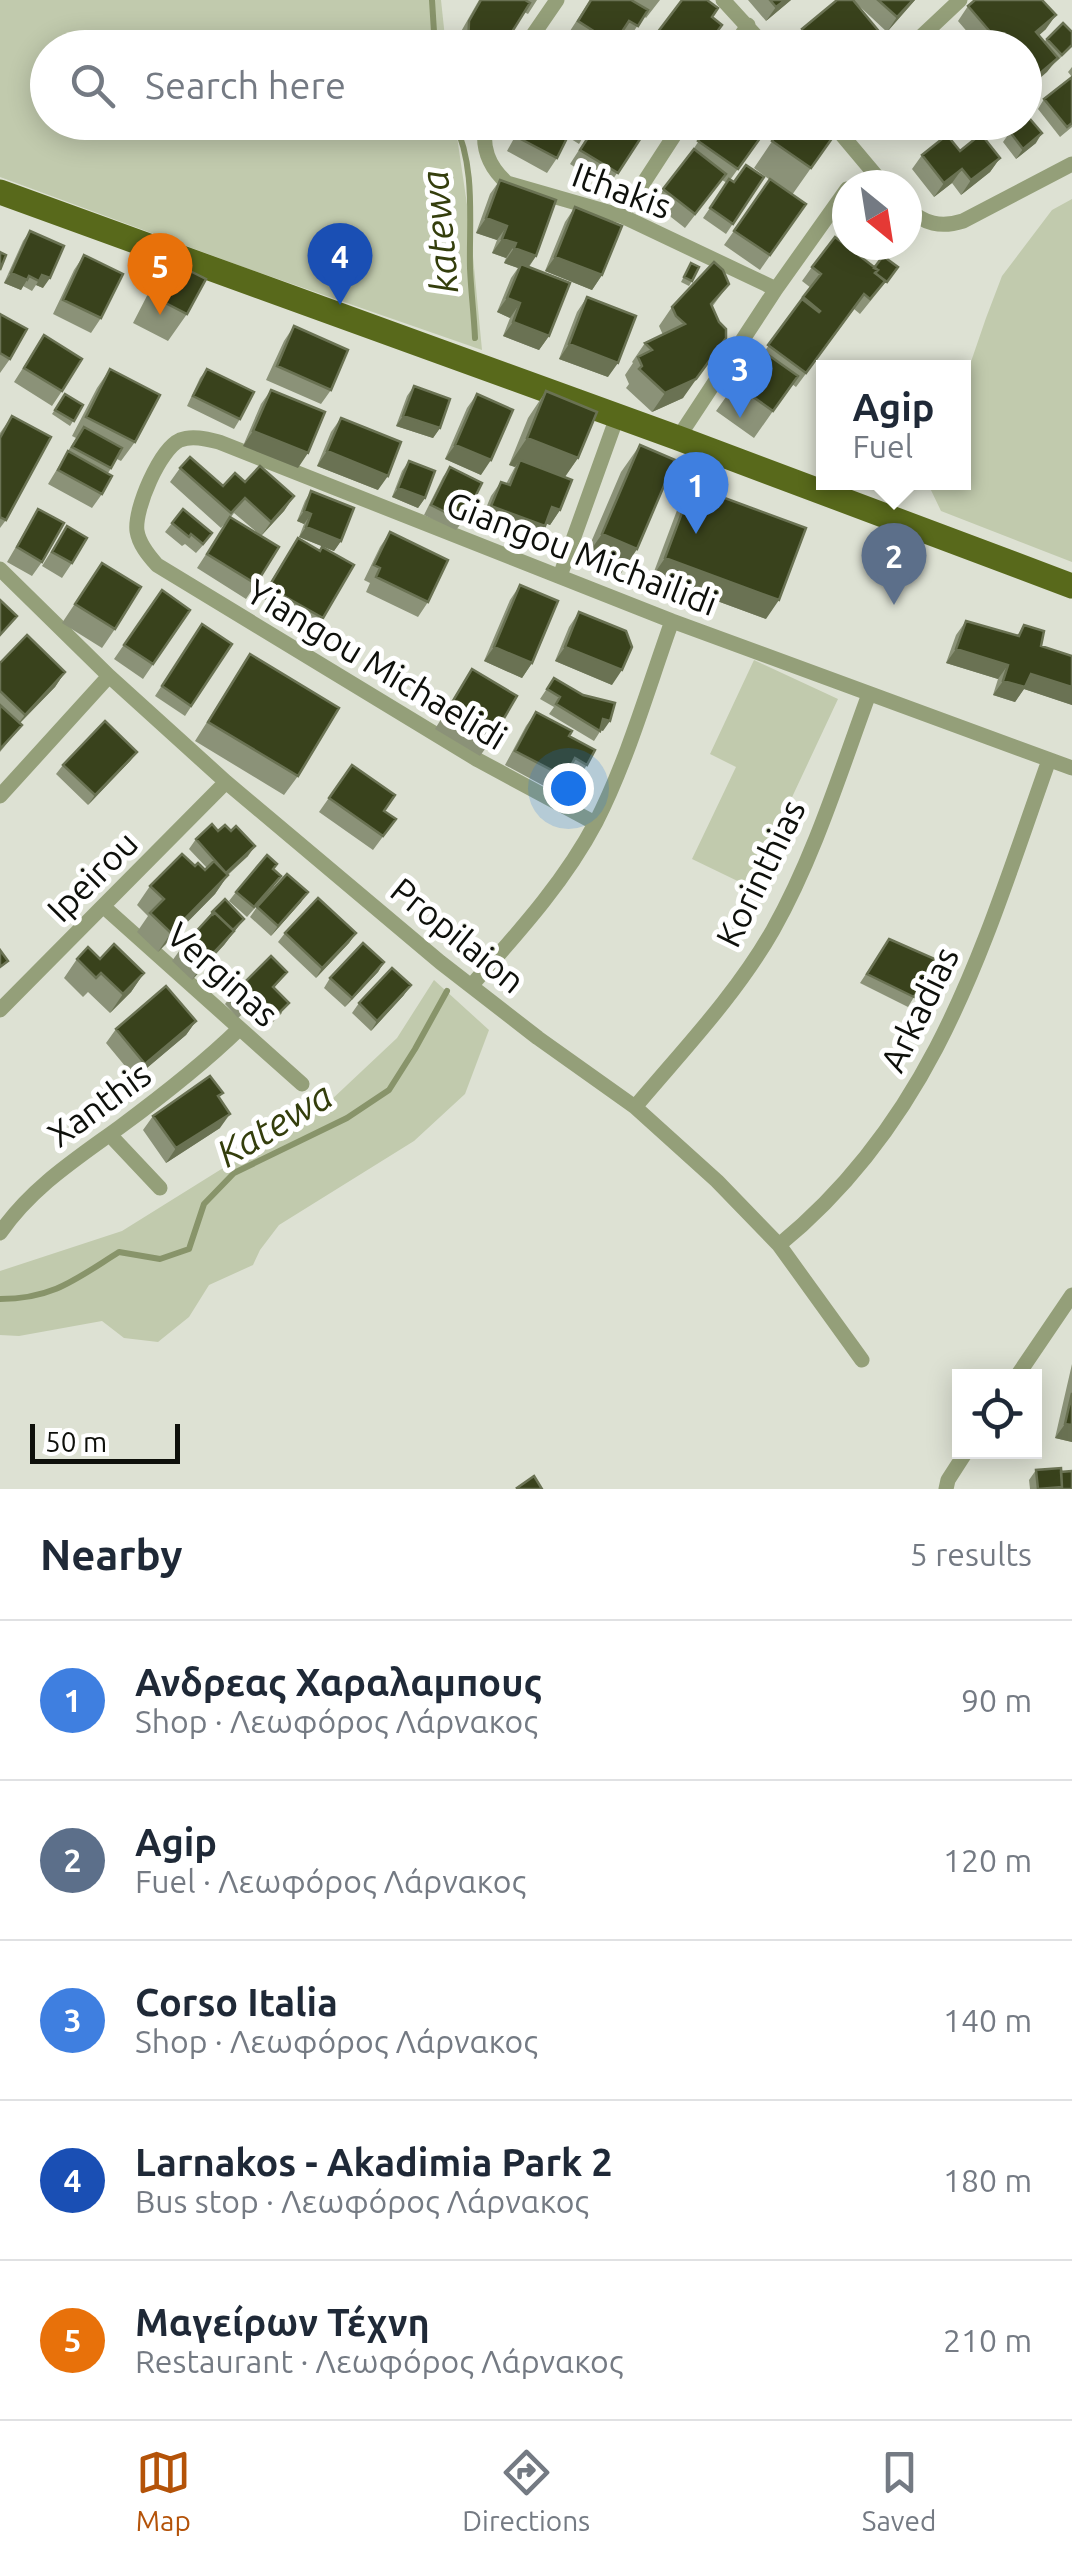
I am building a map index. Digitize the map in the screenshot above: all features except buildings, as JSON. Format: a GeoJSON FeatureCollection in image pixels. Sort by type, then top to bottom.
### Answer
{"type":"FeatureCollection","features":[{"type":"Feature","properties":{"kind":"main road"},"geometry":{"type":"LineString","coordinates":[[0,192],[816,490]]}},
{"type":"Feature","properties":{"kind":"main road"},"geometry":{"type":"LineString","coordinates":[[816,490],[1072,586]]}},
{"type":"Feature","properties":{"kind":"street"},"geometry":{"type":"LineString","coordinates":[[536,30],[557,0]]}},
{"type":"Feature","properties":{"kind":"street"},"geometry":{"type":"LineString","coordinates":[[724,0],[752,30]]}},
{"type":"Feature","properties":{"kind":"street"},"geometry":{"type":"LineString","coordinates":[[928,30],[959,0]]}},
{"type":"Feature","properties":{"kind":"street"},"geometry":{"type":"LineString","coordinates":[[745,30],[748,25]]}},
{"type":"Feature","properties":{"kind":"street","name":"Ithakis"},"geometry":{"type":"LineString","coordinates":[[483,140],[490,164],[507,182],[622,216],[776,289]]}},
{"type":"Feature","properties":{"kind":"street"},"geometry":{"type":"LineString","coordinates":[[622,216],[672,140]]}},
{"type":"Feature","properties":{"kind":"street"},"geometry":{"type":"LineString","coordinates":[[845,140],[870,170]]}},
{"type":"Feature","properties":{"kind":"street"},"geometry":{"type":"LineString","coordinates":[[860,170],[864,164]]}},
{"type":"Feature","properties":{"kind":"street"},"geometry":{"type":"LineString","coordinates":[[922,219],[951,225],[963,221],[1072,164]]}},
{"type":"Feature","properties":{"kind":"street"},"geometry":{"type":"LineString","coordinates":[[678,438],[832,210]]}},
{"type":"Feature","properties":{"kind":"street"},"geometry":{"type":"LineString","coordinates":[[560,576],[617,416]]}},
{"type":"Feature","properties":{"kind":"street","name":"Giangou Michailidi"},"geometry":{"type":"LineString","coordinates":[[141,542],[137,530],[140,506],[162,458],[176,442],[194,437],[219,442],[672,622],[1072,768]]}},
{"type":"Feature","properties":{"kind":"street","name":"Yiangou Michaelidi"},"geometry":{"type":"LineString","coordinates":[[141,542],[157,565],[169,574],[478,760],[595,823]]}},
{"type":"Feature","properties":{"kind":"street","name":"Propilaion"},"geometry":{"type":"LineString","coordinates":[[0,569],[109,676],[226,782],[471,986],[635,1107],[717,1181],[779,1245],[862,1360]]}},
{"type":"Feature","properties":{"kind":"street"},"geometry":{"type":"LineString","coordinates":[[471,986],[541,904],[595,823],[618,773],[672,622]]}},
{"type":"Feature","properties":{"kind":"street"},"geometry":{"type":"LineString","coordinates":[[0,796],[109,676]]}},
{"type":"Feature","properties":{"kind":"street","name":"Korinthias"},"geometry":{"type":"LineString","coordinates":[[635,1107],[722,1003],[774,928],[820,826],[870,694]]}},
{"type":"Feature","properties":{"kind":"street","name":"Arkadias"},"geometry":{"type":"LineString","coordinates":[[779,1245],[804,1225],[857,1168],[918,1085],[972,975],[1049,760]]}},
{"type":"Feature","properties":{"kind":"street","name":"Ipeirou"},"geometry":{"type":"LineString","coordinates":[[0,1010],[226,782]]}},
{"type":"Feature","properties":{"kind":"street","name":"Verginas"},"geometry":{"type":"LineString","coordinates":[[104,908],[302,1084]]}},
{"type":"Feature","properties":{"kind":"street","name":"Xanthis"},"geometry":{"type":"LineString","coordinates":[[0,1233],[37,1188],[183,1080],[239,1029]]}},
{"type":"Feature","properties":{"kind":"street"},"geometry":{"type":"LineString","coordinates":[[110,1134],[160,1188]]}},
{"type":"Feature","properties":{"kind":"street"},"geometry":{"type":"LineString","coordinates":[[1022,1369],[1072,1295]]}},
{"type":"Feature","properties":{"kind":"street"},"geometry":{"type":"LineString","coordinates":[[946,1489],[962,1459]]}},
{"type":"Feature","properties":{"kind":"green space"},"geometry":{"type":"Polygon","coordinates":[[[0,0],[441,0],[444,30],[30,30],[30,140],[458,140],[482,350],[246,268],[0,177],[0,0]]]}},
{"type":"Feature","properties":{"kind":"green space"},"geometry":{"type":"Polygon","coordinates":[[[1072,199],[1072,562],[941,511],[931,490],[971,490],[971,362],[1002,276],[1052,210],[1072,199]]]}},
{"type":"Feature","properties":{"kind":"green space"},"geometry":{"type":"Polygon","coordinates":[[[754,660],[838,699],[750,887],[692,859],[736,767],[710,754],[754,660]]]}},
{"type":"Feature","properties":{"kind":"green space"},"geometry":{"type":"Polygon","coordinates":[[[434,980],[489,1030],[465,1094],[414,1141],[279,1225],[253,1265],[209,1285],[189,1317],[158,1342],[124,1338],[102,1321],[19,1336],[0,1335],[0,1271],[122,1231],[329,1102],[397,1038],[434,980]]]}},
{"type":"Feature","properties":{"kind":"waterway","name":"katewa"},"geometry":{"type":"LineString","coordinates":[[432,0],[434,30]]}},
{"type":"Feature","properties":{"kind":"waterway","name":"katewa"},"geometry":{"type":"LineString","coordinates":[[461,140],[468,175],[475,338]]}},
{"type":"Feature","properties":{"kind":"waterway","name":"Katewa"},"geometry":{"type":"LineString","coordinates":[[0,1299],[50,1291],[119,1252],[160,1259],[189,1249],[204,1204],[234,1173],[347,1118],[389,1090],[447,991]]}},
{"type":"Feature","properties":{"kind":"place","name":"Larnakos - Akadimia Park 2"},"geometry":{"type":"Point","coordinates":[340,305]}},
{"type":"Feature","properties":{"kind":"place","name":"Μαγείρων Τέχνη"},"geometry":{"type":"Point","coordinates":[160,315]}},
{"type":"Feature","properties":{"kind":"place","name":"Corso Italia"},"geometry":{"type":"Point","coordinates":[740,418]}},
{"type":"Feature","properties":{"kind":"place","name":"Ανδρεας Χαραλαμπους"},"geometry":{"type":"Point","coordinates":[696,534]}},
{"type":"Feature","properties":{"kind":"place","name":"Agip"},"geometry":{"type":"Point","coordinates":[894,605]}}]}
